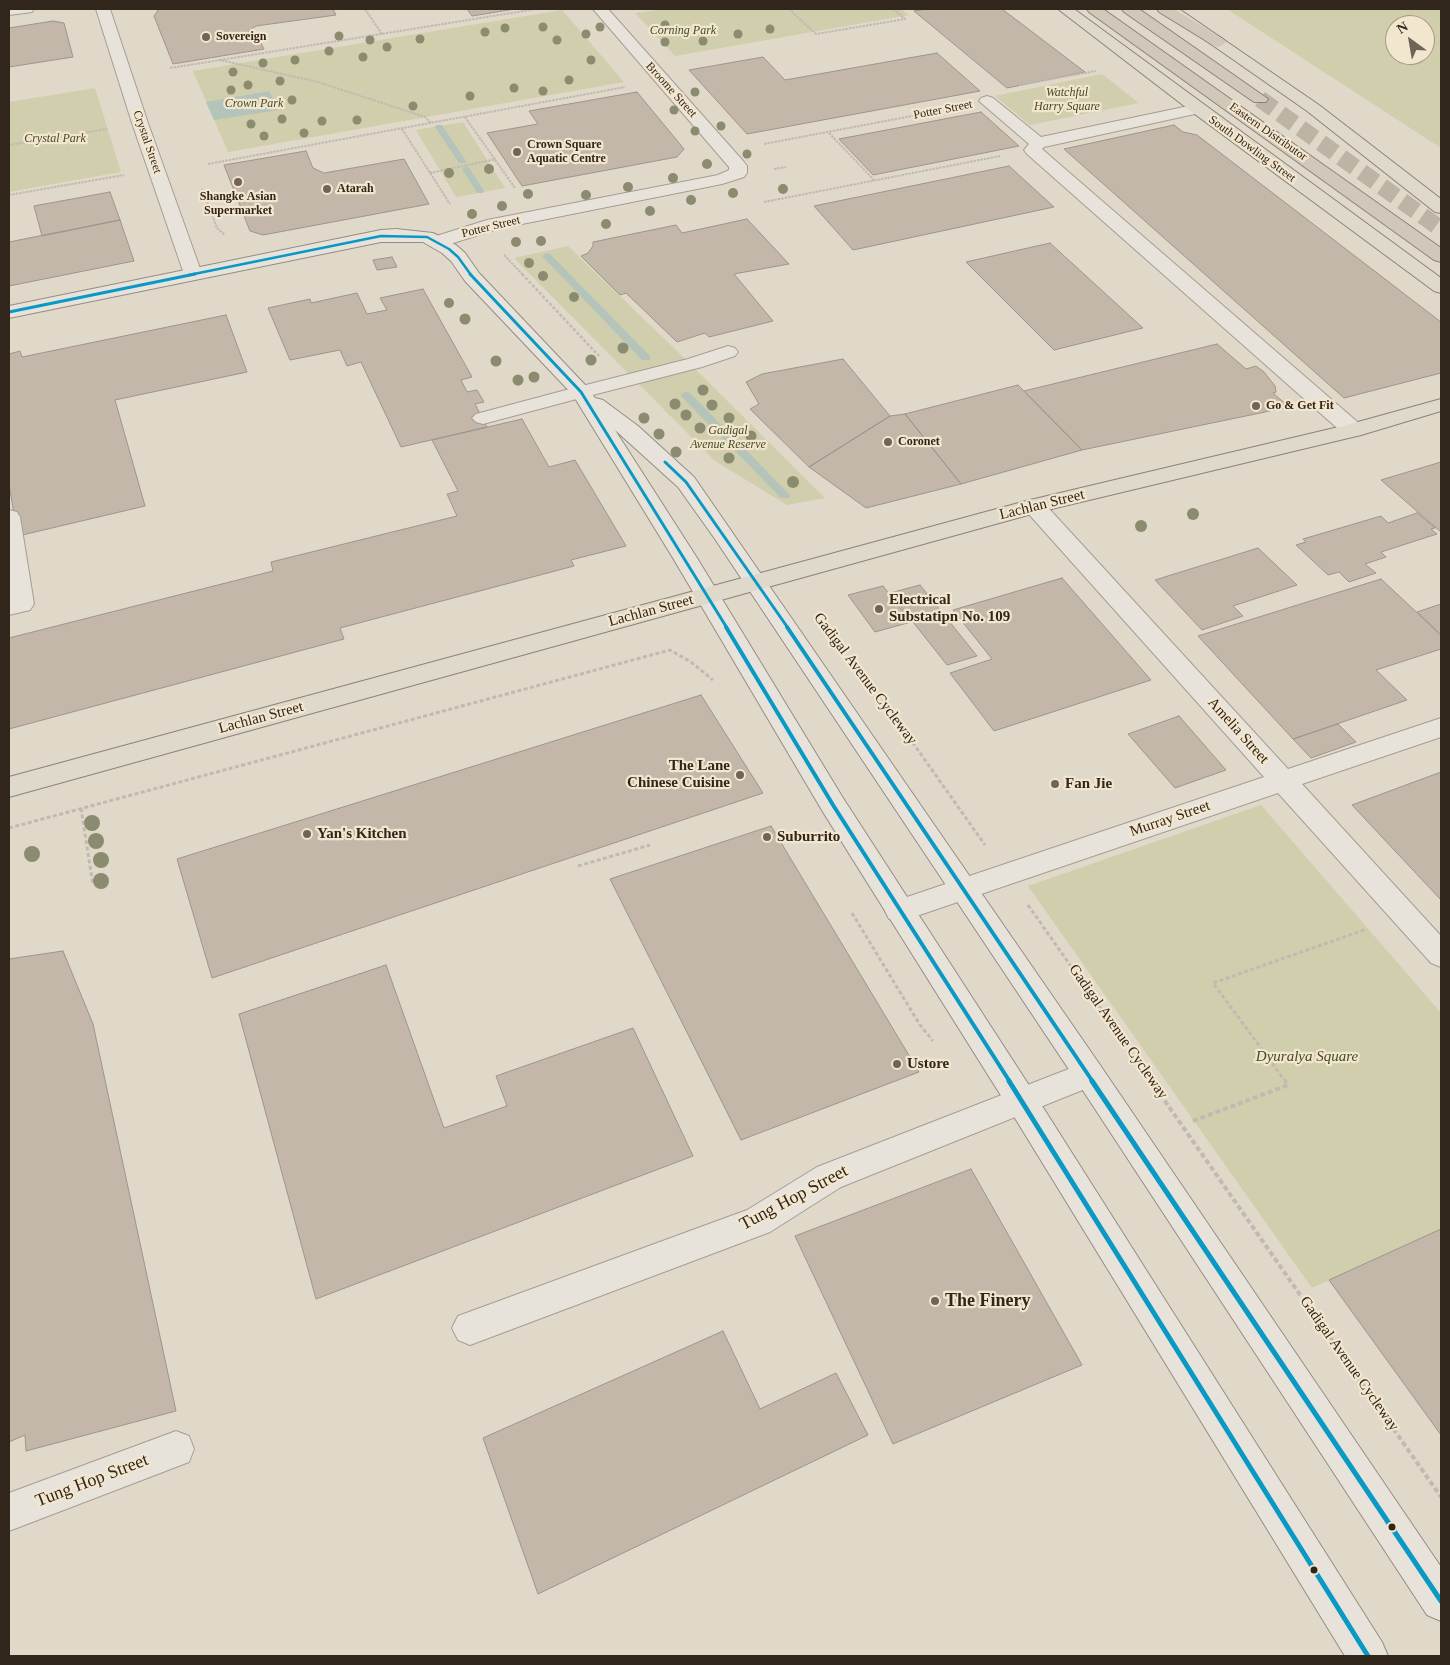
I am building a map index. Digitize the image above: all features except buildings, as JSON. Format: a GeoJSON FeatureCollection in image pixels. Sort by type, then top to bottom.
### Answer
{"type":"FeatureCollection","features":[{"type":"Feature","properties":{"kind":"highway","name":"Eastern Distributor"},"geometry":{"type":"LineString","coordinates":[[1094,9],[1441,256]]}},
{"type":"Feature","properties":{"kind":"highway","name":"Eastern Distributor"},"geometry":{"type":"LineString","coordinates":[[1129,9],[1260,99]]}},
{"type":"Feature","properties":{"kind":"highway"},"geometry":{"type":"LineString","coordinates":[[1164,9],[1218,42]]}},
{"type":"Feature","properties":{"kind":"main road","name":"South Dowling Street"},"geometry":{"type":"LineString","coordinates":[[1065,9],[1441,287]]}},
{"type":"Feature","properties":{"kind":"main road"},"geometry":{"type":"LineString","coordinates":[[1170,9],[1313,108],[1441,208]]}},
{"type":"Feature","properties":{"kind":"main road","name":"Lachlan Street"},"geometry":{"type":"LineString","coordinates":[[9,787],[1034,506],[1353,430],[1441,405]]}},
{"type":"Feature","properties":{"kind":"street"},"geometry":{"type":"LineString","coordinates":[[9,11],[27,9]]}},
{"type":"Feature","properties":{"kind":"street","name":"Crystal Street"},"geometry":{"type":"LineString","coordinates":[[103,9],[140,123],[194,274]]}},
{"type":"Feature","properties":{"kind":"street","name":"Broome Street"},"geometry":{"type":"LineString","coordinates":[[600,9],[738,166],[738,173]]}},
{"type":"Feature","properties":{"kind":"street"},"geometry":{"type":"LineString","coordinates":[[988,101],[1353,430]]}},
{"type":"Feature","properties":{"kind":"street"},"geometry":{"type":"LineString","coordinates":[[1036,146],[1198,109]]}},
{"type":"Feature","properties":{"kind":"street","name":"Potter Street"},"geometry":{"type":"LineString","coordinates":[[438,242],[494,224],[722,179],[738,173]]}},
{"type":"Feature","properties":{"kind":"street"},"geometry":{"type":"LineString","coordinates":[[9,312],[381,236],[412,235],[427,238],[438,242],[458,257],[472,276],[581,392],[630,431],[686,482],[756,582],[1089,1074],[1441,1601]]}},
{"type":"Feature","properties":{"kind":"street"},"geometry":{"type":"LineString","coordinates":[[483,418],[695,363],[728,352]]}},
{"type":"Feature","properties":{"kind":"street"},"geometry":{"type":"LineString","coordinates":[[581,392],[832,805],[1021,1100],[1368,1656]]}},
{"type":"Feature","properties":{"kind":"street","name":"Amelia Street"},"geometry":{"type":"LineString","coordinates":[[1034,506],[1441,955]]}},
{"type":"Feature","properties":{"kind":"street"},"geometry":{"type":"LineString","coordinates":[[9,518],[22,604],[9,607]]}},
{"type":"Feature","properties":{"kind":"street","name":"Murray Street"},"geometry":{"type":"LineString","coordinates":[[900,910],[1441,727]]}},
{"type":"Feature","properties":{"kind":"street","name":"Tung Hop Street"},"geometry":{"type":"LineString","coordinates":[[470,1328],[758,1221],[829,1177],[1089,1074]]}},
{"type":"Feature","properties":{"kind":"street","name":"Tung Hop Street"},"geometry":{"type":"LineString","coordinates":[[9,1512],[176,1449]]}},
{"type":"Feature","properties":{"kind":"path"},"geometry":{"type":"LineString","coordinates":[[365,9],[382,34]]}},
{"type":"Feature","properties":{"kind":"path"},"geometry":{"type":"LineString","coordinates":[[170,68],[536,9]]}},
{"type":"Feature","properties":{"kind":"path"},"geometry":{"type":"LineString","coordinates":[[790,9],[816,34],[905,19],[893,9]]}},
{"type":"Feature","properties":{"kind":"path"},"geometry":{"type":"LineString","coordinates":[[220,60],[318,82],[425,117],[430,123]]}},
{"type":"Feature","properties":{"kind":"path","name":"Potter Street"},"geometry":{"type":"LineString","coordinates":[[988,101],[979,93],[1098,70]]}},
{"type":"Feature","properties":{"kind":"path"},"geometry":{"type":"LineString","coordinates":[[208,164],[662,81]]}},
{"type":"Feature","properties":{"kind":"path","name":"Potter Street"},"geometry":{"type":"LineString","coordinates":[[758,145],[988,101]]}},
{"type":"Feature","properties":{"kind":"path"},"geometry":{"type":"LineString","coordinates":[[465,117],[518,192],[544,214]]}},
{"type":"Feature","properties":{"kind":"path"},"geometry":{"type":"LineString","coordinates":[[9,145],[115,128]]}},
{"type":"Feature","properties":{"kind":"path"},"geometry":{"type":"LineString","coordinates":[[402,128],[450,204]]}},
{"type":"Feature","properties":{"kind":"path"},"geometry":{"type":"LineString","coordinates":[[829,132],[874,180]]}},
{"type":"Feature","properties":{"kind":"path"},"geometry":{"type":"LineString","coordinates":[[764,202],[1036,146]]}},
{"type":"Feature","properties":{"kind":"path"},"geometry":{"type":"LineString","coordinates":[[430,173],[496,159]]}},
{"type":"Feature","properties":{"kind":"path"},"geometry":{"type":"LineString","coordinates":[[768,170],[786,166]]}},
{"type":"Feature","properties":{"kind":"path"},"geometry":{"type":"LineString","coordinates":[[9,195],[129,174]]}},
{"type":"Feature","properties":{"kind":"path"},"geometry":{"type":"LineString","coordinates":[[9,828],[670,650],[691,662]]}},
{"type":"Feature","properties":{"kind":"path","name":"Gadigal Avenue Cycleway"},"geometry":{"type":"LineString","coordinates":[[857,666],[863,671],[1007,874],[1441,1496]]}},
{"type":"Feature","properties":{"kind":"path"},"geometry":{"type":"LineString","coordinates":[[81,808],[93,885]]}},
{"type":"Feature","properties":{"kind":"path"},"geometry":{"type":"LineString","coordinates":[[578,866],[650,845]]}},
{"type":"Feature","properties":{"kind":"path"},"geometry":{"type":"LineString","coordinates":[[1193,1121],[1288,1085],[1213,983],[1405,915]]}},
{"type":"Feature","properties":{"kind":"green space","name":"Corning Park"},"geometry":{"type":"Polygon","coordinates":[[[663,9],[901,9],[909,15],[675,56],[635,13],[663,9]]]}},
{"type":"Feature","properties":{"kind":"green space"},"geometry":{"type":"Polygon","coordinates":[[[1227,9],[1441,9],[1441,148],[1227,9]]]}},
{"type":"Feature","properties":{"kind":"green space","name":"Crown Park"},"geometry":{"type":"Polygon","coordinates":[[[562,10],[624,82],[228,152],[193,71],[562,10]]]}},
{"type":"Feature","properties":{"kind":"green space","name":"Watchful Harry Square"},"geometry":{"type":"Polygon","coordinates":[[[1102,74],[1139,103],[1030,125],[995,96],[1102,74]]]}},
{"type":"Feature","properties":{"kind":"green space","name":"Crystal Park"},"geometry":{"type":"Polygon","coordinates":[[[95,88],[121,172],[9,192],[9,102],[95,88]]]}},
{"type":"Feature","properties":{"kind":"green space"},"geometry":{"type":"Polygon","coordinates":[[[463,122],[505,188],[456,197],[416,130],[463,122]]]}},
{"type":"Feature","properties":{"kind":"green space","name":"Gadigal Avenue Reserve"},"geometry":{"type":"Polygon","coordinates":[[[568,246],[825,498],[787,505],[715,461],[514,258],[568,246]]]}},
{"type":"Feature","properties":{"kind":"green space","name":"Dyuralya Square"},"geometry":{"type":"Polygon","coordinates":[[[1261,805],[1441,1013],[1441,1229],[1312,1288],[1028,886],[1261,805]]]}},
{"type":"Feature","properties":{"kind":"shaded area"},"geometry":{"type":"Polygon","coordinates":[[[269,91],[279,110],[214,120],[206,102],[269,91]]]}},
{"type":"Feature","properties":{"kind":"waterway"},"geometry":{"type":"LineString","coordinates":[[439,127],[462,161]]}},
{"type":"Feature","properties":{"kind":"waterway"},"geometry":{"type":"LineString","coordinates":[[466,169],[480,191]]}},
{"type":"Feature","properties":{"kind":"waterway"},"geometry":{"type":"LineString","coordinates":[[547,256],[646,358]]}},
{"type":"Feature","properties":{"kind":"waterway"},"geometry":{"type":"LineString","coordinates":[[686,395],[785,496]]}},
{"type":"Feature","properties":{"kind":"tunnel"},"geometry":{"type":"LineString","coordinates":[[1260,99],[1441,229]]}},
{"type":"Feature","properties":{"kind":"transit line"},"geometry":{"type":"LineString","coordinates":[[9,312],[381,236],[427,237],[449,249],[458,257],[472,277],[581,392],[685,558],[833,805],[1021,1100],[1368,1656]]}},
{"type":"Feature","properties":{"kind":"transit line"},"geometry":{"type":"LineString","coordinates":[[665,462],[686,482],[791,633],[1441,1601]]}},
{"type":"Feature","properties":{"kind":"place","name":"Sovereign"},"geometry":{"type":"Point","coordinates":[206,37]}},
{"type":"Feature","properties":{"kind":"place","name":"Crown Square Aquatic Centre"},"geometry":{"type":"Point","coordinates":[517,152]}},
{"type":"Feature","properties":{"kind":"place","name":"Shangke Asian Supermarket"},"geometry":{"type":"Point","coordinates":[238,182]}},
{"type":"Feature","properties":{"kind":"place","name":"Atarah"},"geometry":{"type":"Point","coordinates":[327,189]}},
{"type":"Feature","properties":{"kind":"place","name":"Go & Get Fit"},"geometry":{"type":"Point","coordinates":[1256,406]}},
{"type":"Feature","properties":{"kind":"place","name":"Coronet"},"geometry":{"type":"Point","coordinates":[888,442]}},
{"type":"Feature","properties":{"kind":"place","name":"Electrical Substatipn No. 109"},"geometry":{"type":"Point","coordinates":[879,609]}},
{"type":"Feature","properties":{"kind":"place","name":"The Lane Chinese Cuisine"},"geometry":{"type":"Point","coordinates":[740,775]}},
{"type":"Feature","properties":{"kind":"place","name":"Fan Jie"},"geometry":{"type":"Point","coordinates":[1055,784]}},
{"type":"Feature","properties":{"kind":"place","name":"Yan's Kitchen"},"geometry":{"type":"Point","coordinates":[307,834]}},
{"type":"Feature","properties":{"kind":"place","name":"Suburrito"},"geometry":{"type":"Point","coordinates":[767,837]}},
{"type":"Feature","properties":{"kind":"place","name":"Ustore"},"geometry":{"type":"Point","coordinates":[897,1064]}},
{"type":"Feature","properties":{"kind":"place","name":"The Finery"},"geometry":{"type":"Point","coordinates":[935,1301]}}]}
